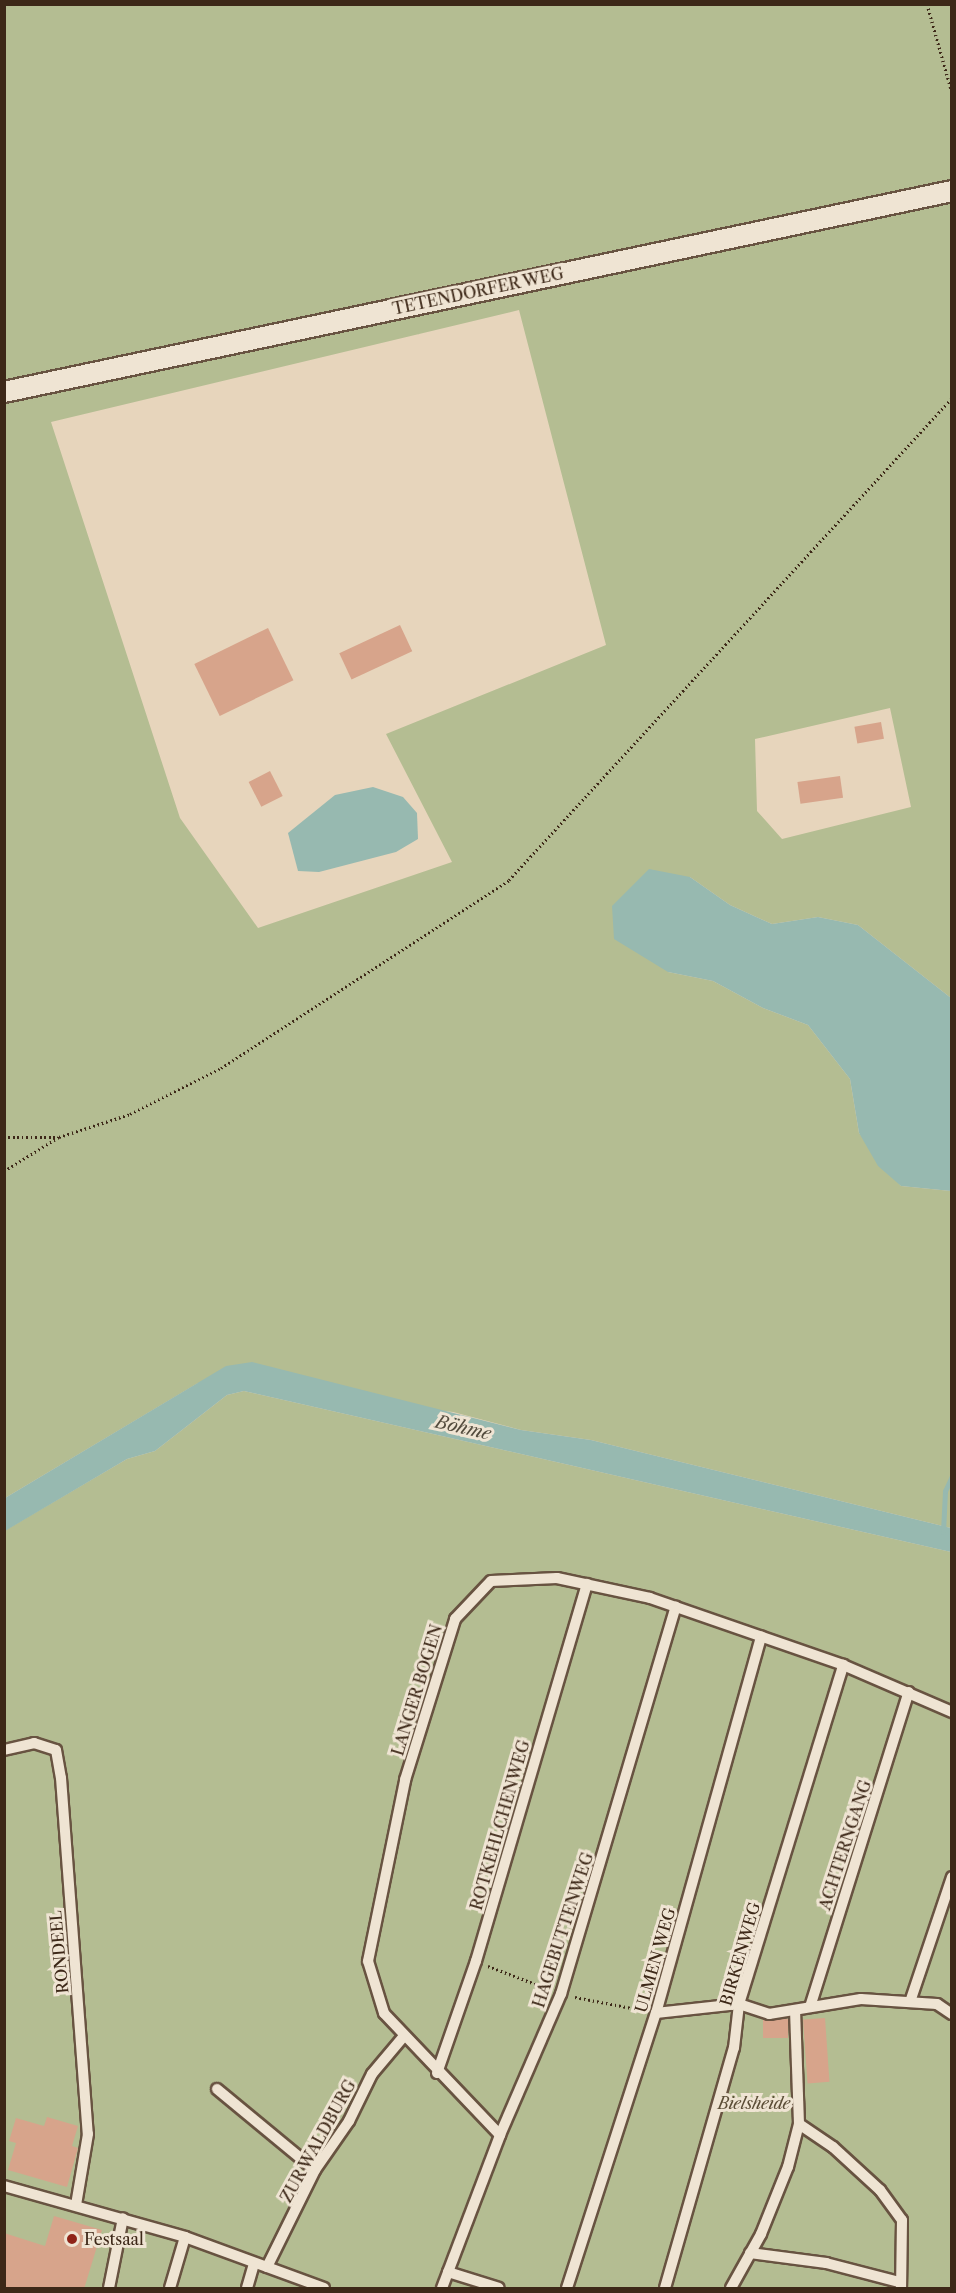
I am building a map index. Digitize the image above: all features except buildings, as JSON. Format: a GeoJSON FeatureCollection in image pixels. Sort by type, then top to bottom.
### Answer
{"type":"FeatureCollection","features":[{"type":"Feature","properties":{"kind":"street","name":"TETENDORFER WEG"},"geometry":{"type":"LineString","coordinates":[[4,392],[951,191]]}},
{"type":"Feature","properties":{"kind":"lane","name":"LANGER BOGEN"},"geometry":{"type":"LineString","coordinates":[[500,2134],[437,2073],[384,2013],[368,1961],[405,1780],[455,1619],[490,1581],[557,1578],[676,1607],[843,1665],[951,1712]]}},
{"type":"Feature","properties":{"kind":"lane","name":"ROTKEHLCHENWEG"},"geometry":{"type":"LineString","coordinates":[[437,2073],[476,1961],[587,1584]]}},
{"type":"Feature","properties":{"kind":"lane","name":"HAGEBUTTENWEG"},"geometry":{"type":"LineString","coordinates":[[442,2289],[500,2134],[561,1994],[676,1607]]}},
{"type":"Feature","properties":{"kind":"lane","name":"ULMEN WEG"},"geometry":{"type":"LineString","coordinates":[[567,2289],[656,2013],[761,1636]]}},
{"type":"Feature","properties":{"kind":"lane","name":"BIRKENWEG"},"geometry":{"type":"LineString","coordinates":[[665,2289],[734,2048],[739,2004],[843,1665]]}},
{"type":"Feature","properties":{"kind":"lane","name":"ACHTERNGANG"},"geometry":{"type":"LineString","coordinates":[[810,2007],[909,1692]]}},
{"type":"Feature","properties":{"kind":"lane","name":"RONDEEL"},"geometry":{"type":"LineString","coordinates":[[4,1750],[34,1743],[56,1750],[61,1778],[88,2134],[76,2205]]}},
{"type":"Feature","properties":{"kind":"lane"},"geometry":{"type":"LineString","coordinates":[[910,2002],[951,1877]]}},
{"type":"Feature","properties":{"kind":"lane"},"geometry":{"type":"LineString","coordinates":[[656,2013],[739,2004],[769,2014],[861,1999],[937,2004],[951,2014]]}},
{"type":"Feature","properties":{"kind":"lane"},"geometry":{"type":"LineString","coordinates":[[731,2289],[750,2253],[788,2167],[799,2124],[795,2010]]}},
{"type":"Feature","properties":{"kind":"lane","name":"ZUR WALDBURG"},"geometry":{"type":"LineString","coordinates":[[267,2267],[315,2170],[349,2121],[372,2074],[404,2036]]}},
{"type":"Feature","properties":{"kind":"lane"},"geometry":{"type":"LineString","coordinates":[[217,2090],[315,2170]]}},
{"type":"Feature","properties":{"kind":"lane"},"geometry":{"type":"LineString","coordinates":[[750,2253],[826,2263],[900,2285],[902,2220],[880,2190],[834,2147],[799,2124]]}},
{"type":"Feature","properties":{"kind":"lane"},"geometry":{"type":"LineString","coordinates":[[4,2186],[186,2237],[324,2289]]}},
{"type":"Feature","properties":{"kind":"lane"},"geometry":{"type":"LineString","coordinates":[[109,2289],[123,2218]]}},
{"type":"Feature","properties":{"kind":"lane"},"geometry":{"type":"LineString","coordinates":[[170,2289],[186,2237]]}},
{"type":"Feature","properties":{"kind":"lane"},"geometry":{"type":"LineString","coordinates":[[247,2289],[254,2263]]}},
{"type":"Feature","properties":{"kind":"lane"},"geometry":{"type":"LineString","coordinates":[[448,2272],[499,2289]]}},
{"type":"Feature","properties":{"kind":"path"},"geometry":{"type":"LineString","coordinates":[[927,4],[951,93]]}},
{"type":"Feature","properties":{"kind":"path"},"geometry":{"type":"LineString","coordinates":[[4,1171],[59,1137],[130,1114],[221,1068],[509,880],[951,398]]}},
{"type":"Feature","properties":{"kind":"path"},"geometry":{"type":"LineString","coordinates":[[4,1137],[59,1137]]}},
{"type":"Feature","properties":{"kind":"green space"},"geometry":{"type":"Polygon","coordinates":[[[4,5],[951,5],[951,998],[858,925],[818,917],[772,924],[730,905],[690,877],[668,972],[713,981],[763,1008],[808,1025],[850,1079],[859,1133],[901,1186],[951,1191],[951,1528],[591,1440],[521,1430],[453,1412],[198,1383],[5,1498],[4,5]],[[519,310],[51,422],[180,818],[258,928],[452,862],[386,734],[606,645],[519,310]],[[890,708],[755,739],[757,811],[782,839],[911,807],[890,708]]]}},
{"type":"Feature","properties":{"kind":"green space","name":"Bielsheide"},"geometry":{"type":"Polygon","coordinates":[[[244,1391],[951,1552],[951,2288],[5,2288],[4,1531],[127,1459],[155,1451],[227,1395],[244,1391]]]}},
{"type":"Feature","properties":{"kind":"water"},"geometry":{"type":"Polygon","coordinates":[[[373,787],[403,797],[417,813],[418,839],[396,852],[319,872],[298,871],[288,833],[335,795],[373,787]]]}},
{"type":"Feature","properties":{"kind":"water"},"geometry":{"type":"Polygon","coordinates":[[[649,869],[690,877],[730,905],[772,924],[818,917],[858,925],[951,998],[951,1191],[901,1186],[878,1166],[859,1133],[850,1079],[808,1025],[763,1008],[713,981],[668,972],[614,939],[612,906],[649,869]]]}},
{"type":"Feature","properties":{"kind":"water","name":"Böhme"},"geometry":{"type":"Polygon","coordinates":[[[252,1362],[521,1430],[591,1440],[951,1528],[951,1552],[244,1391],[227,1395],[155,1451],[127,1459],[5,1531],[5,1498],[226,1366],[252,1362]]]}},
{"type":"Feature","properties":{"kind":"waterway"},"geometry":{"type":"LineString","coordinates":[[943,1532],[945,1491],[952,1476]]}},
{"type":"Feature","properties":{"kind":"place","name":"Festsaal"},"geometry":{"type":"Point","coordinates":[72,2239]}}]}
